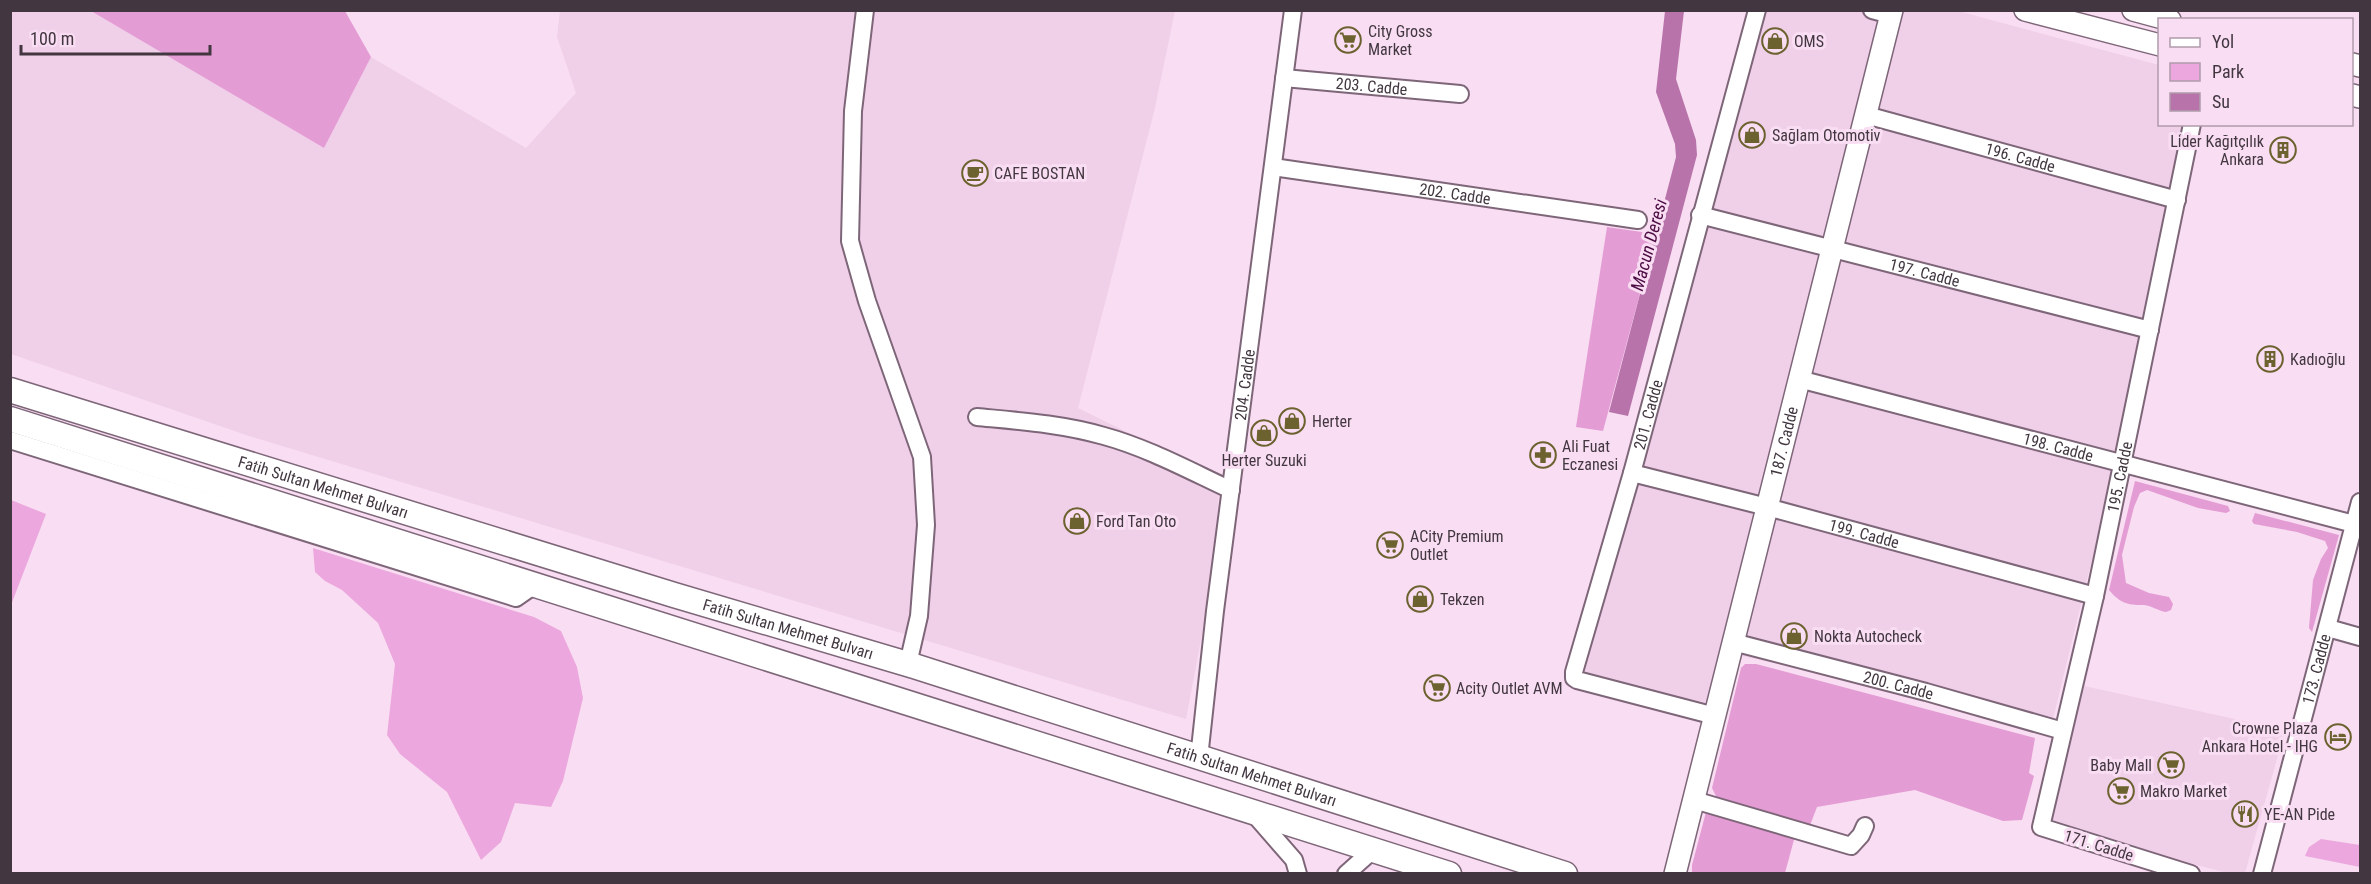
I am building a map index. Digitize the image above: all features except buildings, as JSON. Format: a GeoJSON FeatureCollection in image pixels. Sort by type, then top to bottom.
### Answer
{"type":"FeatureCollection","features":[{"type":"Feature","properties":{"kind":"highway","name":"Fatih Sultan Mehmet Bulvarı"},"geometry":{"type":"LineString","coordinates":[[10,390],[663,592],[908,664],[1565,873]]}},
{"type":"Feature","properties":{"kind":"highway","name":"Fatih Sultan Mehmet Bulvarı"},"geometry":{"type":"LineString","coordinates":[[10,419],[1449,873]]}},
{"type":"Feature","properties":{"kind":"main road"},"geometry":{"type":"LineString","coordinates":[[2025,10],[2158,44]]}},
{"type":"Feature","properties":{"kind":"main road"},"geometry":{"type":"LineString","coordinates":[[2133,10],[2163,18]]}},
{"type":"Feature","properties":{"kind":"main road","name":"187. Cadde"},"geometry":{"type":"LineString","coordinates":[[1675,873],[1866,115],[1885,12]]}},
{"type":"Feature","properties":{"kind":"street"},"geometry":{"type":"LineString","coordinates":[[865,10],[853,111],[850,241],[867,301],[922,457],[925,536],[919,616],[908,664]]}},
{"type":"Feature","properties":{"kind":"street","name":"204. Cadde"},"geometry":{"type":"LineString","coordinates":[[1199,758],[1293,10]]}},
{"type":"Feature","properties":{"kind":"street","name":"201. Cadde"},"geometry":{"type":"LineString","coordinates":[[1714,716],[1574,678],[1757,10]]}},
{"type":"Feature","properties":{"kind":"street","name":"203. Cadde"},"geometry":{"type":"LineString","coordinates":[[1284,78],[1460,94]]}},
{"type":"Feature","properties":{"kind":"street","name":"196. Cadde"},"geometry":{"type":"LineString","coordinates":[[1866,115],[2177,200]]}},
{"type":"Feature","properties":{"kind":"street","name":"195. Cadde"},"geometry":{"type":"LineString","coordinates":[[2041,827],[2095,596],[2192,126]]}},
{"type":"Feature","properties":{"kind":"street","name":"202. Cadde"},"geometry":{"type":"LineString","coordinates":[[1273,167],[1638,220]]}},
{"type":"Feature","properties":{"kind":"street","name":"197. Cadde"},"geometry":{"type":"LineString","coordinates":[[1700,215],[2150,330]]}},
{"type":"Feature","properties":{"kind":"street","name":"198. Cadde"},"geometry":{"type":"LineString","coordinates":[[1800,379],[2354,524]]}},
{"type":"Feature","properties":{"kind":"street"},"geometry":{"type":"LineString","coordinates":[[977,417],[1038,422],[1103,435],[1147,451],[1231,490]]}},
{"type":"Feature","properties":{"kind":"street"},"geometry":{"type":"LineString","coordinates":[[10,440],[516,598],[536,584]]}},
{"type":"Feature","properties":{"kind":"street","name":"199. Cadde"},"geometry":{"type":"LineString","coordinates":[[1632,473],[1767,507],[2095,596]]}},
{"type":"Feature","properties":{"kind":"street","name":"173. Cadde"},"geometry":{"type":"LineString","coordinates":[[2262,873],[2361,501]]}},
{"type":"Feature","properties":{"kind":"street"},"geometry":{"type":"LineString","coordinates":[[2328,628],[2361,637]]}},
{"type":"Feature","properties":{"kind":"street","name":"200. Cadde"},"geometry":{"type":"LineString","coordinates":[[1733,642],[1926,692],[2063,731]]}},
{"type":"Feature","properties":{"kind":"street"},"geometry":{"type":"LineString","coordinates":[[1694,800],[1851,846],[1861,835],[1865,826]]}},
{"type":"Feature","properties":{"kind":"street"},"geometry":{"type":"LineString","coordinates":[[1250,810],[1294,860],[1298,873]]}},
{"type":"Feature","properties":{"kind":"street","name":"171. Cadde"},"geometry":{"type":"LineString","coordinates":[[2041,827],[2191,873]]}},
{"type":"Feature","properties":{"kind":"street"},"geometry":{"type":"LineString","coordinates":[[1346,873],[1374,849]]}},
{"type":"Feature","properties":{"kind":"shaded area"},"geometry":{"type":"Polygon","coordinates":[[[11,11],[91,11],[324,148],[371,57],[526,148],[576,93],[557,37],[560,11],[1175,11],[1154,112],[1078,408],[1220,478],[1213,576],[1186,719],[249,436],[11,354],[11,11]]]}},
{"type":"Feature","properties":{"kind":"shaded area"},"geometry":{"type":"Polygon","coordinates":[[[91,11],[345,11],[371,57],[324,148],[91,11]]]}},
{"type":"Feature","properties":{"kind":"shaded area"},"geometry":{"type":"Polygon","coordinates":[[[1766,11],[1958,11],[2158,65],[2158,126],[2198,126],[2052,723],[1742,656],[1727,707],[1578,675],[1766,11]]]}},
{"type":"Feature","properties":{"kind":"shaded area"},"geometry":{"type":"Polygon","coordinates":[[[1607,227],[1656,234],[1603,431],[1576,427],[1607,227]]]}},
{"type":"Feature","properties":{"kind":"shaded area"},"geometry":{"type":"Polygon","coordinates":[[[2135,481],[2228,506],[2230,511],[2226,513],[2198,508],[2147,490],[2140,493],[2134,507],[2122,555],[2126,583],[2149,593],[2169,597],[2173,604],[2171,610],[2166,612],[2146,605],[2124,602],[2109,590],[2135,481]]]}},
{"type":"Feature","properties":{"kind":"shaded area"},"geometry":{"type":"Polygon","coordinates":[[[2255,513],[2339,535],[2312,632],[2309,628],[2313,580],[2328,548],[2325,541],[2297,532],[2254,524],[2252,521],[2255,513]]]}},
{"type":"Feature","properties":{"kind":"shaded area"},"geometry":{"type":"Polygon","coordinates":[[[1745,664],[1756,664],[2035,738],[2029,773],[2034,776],[2022,820],[2003,821],[1915,790],[1817,807],[1809,828],[1717,798],[1712,788],[1741,668],[1745,664]]]}},
{"type":"Feature","properties":{"kind":"shaded area"},"geometry":{"type":"Polygon","coordinates":[[[2084,686],[2285,730],[2245,873],[2228,873],[2048,827],[2084,686]]]}},
{"type":"Feature","properties":{"kind":"shaded area"},"geometry":{"type":"Polygon","coordinates":[[[1706,812],[1795,836],[1785,873],[1692,874],[1692,865],[1706,812]]]}},
{"type":"Feature","properties":{"kind":"green space"},"geometry":{"type":"Polygon","coordinates":[[[11,500],[46,514],[11,605],[11,500]]]}},
{"type":"Feature","properties":{"kind":"green space"},"geometry":{"type":"Polygon","coordinates":[[[313,548],[534,617],[561,631],[577,667],[583,698],[563,781],[551,807],[515,803],[501,842],[481,860],[447,792],[400,754],[387,735],[395,664],[378,623],[342,590],[325,581],[315,572],[313,548]]]}},
{"type":"Feature","properties":{"kind":"green space"},"geometry":{"type":"Polygon","coordinates":[[[2321,839],[2360,845],[2360,867],[2305,856],[2309,847],[2321,839]]]}},
{"type":"Feature","properties":{"kind":"water"},"geometry":{"type":"Polygon","coordinates":[[[1665,11],[1684,11],[1676,79],[1696,140],[1697,155],[1628,416],[1609,412],[1676,157],[1675,144],[1656,92],[1665,11]]]}},
{"type":"Feature","properties":{"kind":"place","name":"City Gross Market"},"geometry":{"type":"Point","coordinates":[1348,40]}},
{"type":"Feature","properties":{"kind":"place","name":"OMS"},"geometry":{"type":"Point","coordinates":[1775,41]}},
{"type":"Feature","properties":{"kind":"place","name":"Sağlam Otomotiv"},"geometry":{"type":"Point","coordinates":[1752,135]}},
{"type":"Feature","properties":{"kind":"place","name":"Lider Kağıtçılık Ankara"},"geometry":{"type":"Point","coordinates":[2283,150]}},
{"type":"Feature","properties":{"kind":"place","name":"CAFE BOSTAN"},"geometry":{"type":"Point","coordinates":[975,173]}},
{"type":"Feature","properties":{"kind":"place","name":"Kadıoğlu"},"geometry":{"type":"Point","coordinates":[2270,359]}},
{"type":"Feature","properties":{"kind":"place","name":"Herter"},"geometry":{"type":"Point","coordinates":[1292,421]}},
{"type":"Feature","properties":{"kind":"place","name":"Herter Suzuki"},"geometry":{"type":"Point","coordinates":[1264,433]}},
{"type":"Feature","properties":{"kind":"place","name":"Ali Fuat Eczanesi"},"geometry":{"type":"Point","coordinates":[1543,455]}},
{"type":"Feature","properties":{"kind":"place","name":"Ford Tan Oto"},"geometry":{"type":"Point","coordinates":[1077,521]}},
{"type":"Feature","properties":{"kind":"place","name":"ACity Premium Outlet"},"geometry":{"type":"Point","coordinates":[1390,545]}},
{"type":"Feature","properties":{"kind":"place","name":"Tekzen"},"geometry":{"type":"Point","coordinates":[1420,599]}},
{"type":"Feature","properties":{"kind":"place","name":"Nokta Autocheck"},"geometry":{"type":"Point","coordinates":[1794,636]}},
{"type":"Feature","properties":{"kind":"place","name":"Acity Outlet AVM"},"geometry":{"type":"Point","coordinates":[1437,688]}},
{"type":"Feature","properties":{"kind":"place","name":"Crowne Plaza Ankara Hotel - IHG"},"geometry":{"type":"Point","coordinates":[2338,737]}},
{"type":"Feature","properties":{"kind":"place","name":"Baby Mall"},"geometry":{"type":"Point","coordinates":[2171,765]}},
{"type":"Feature","properties":{"kind":"place","name":"Makro Market"},"geometry":{"type":"Point","coordinates":[2121,791]}},
{"type":"Feature","properties":{"kind":"place","name":"YE-AN Pide"},"geometry":{"type":"Point","coordinates":[2245,814]}},
{"type":"Feature","properties":{"kind":"water label","name":"Macun Deresi"},"geometry":{"type":"Point","coordinates":[1649,245]}}]}
